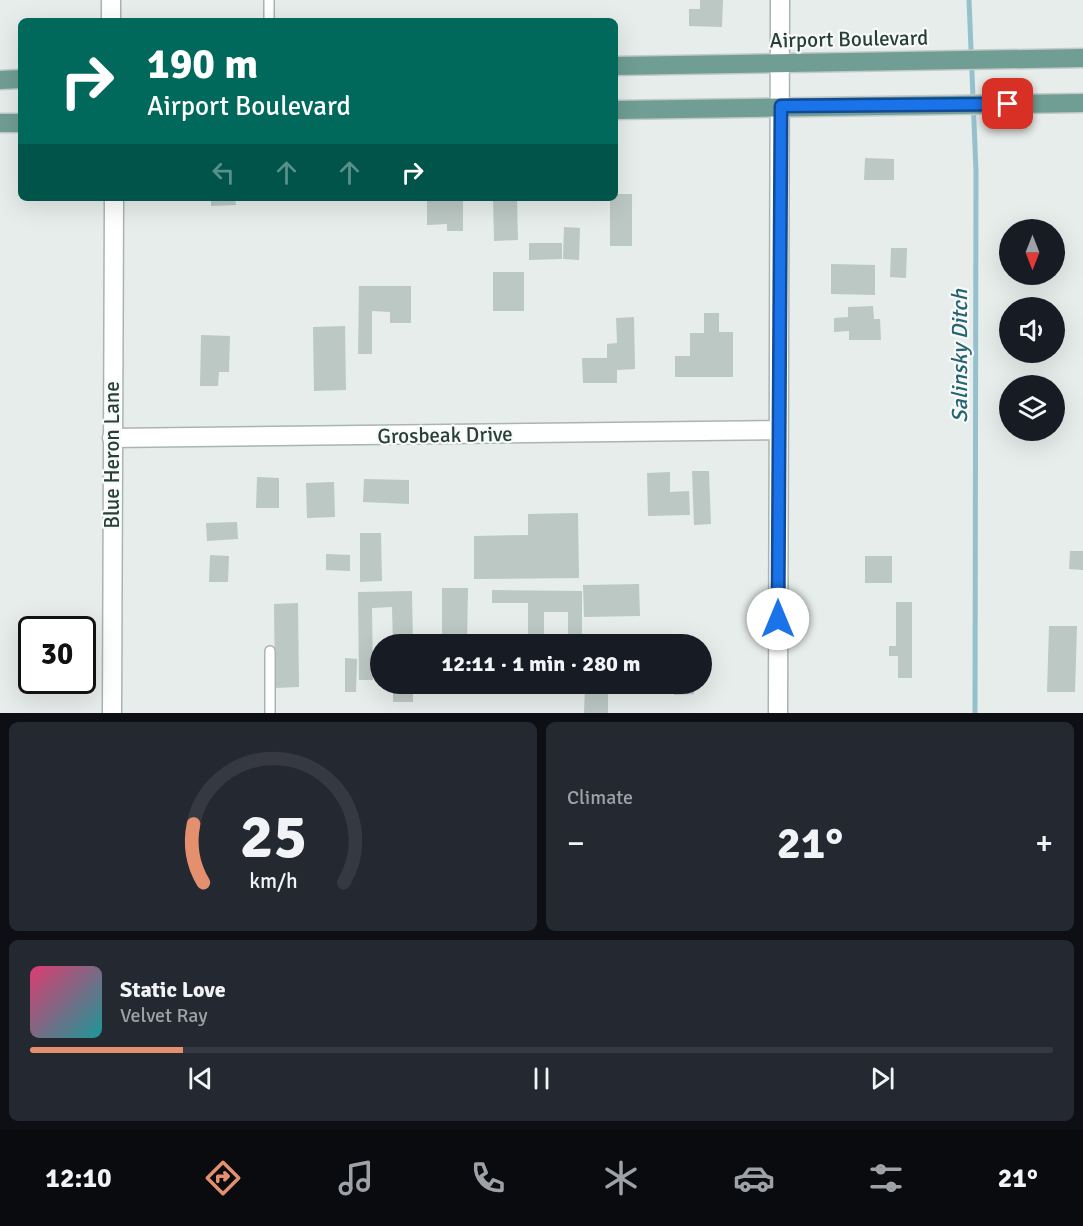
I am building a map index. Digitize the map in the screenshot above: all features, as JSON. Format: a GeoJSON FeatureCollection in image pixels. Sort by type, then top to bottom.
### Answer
{"type":"FeatureCollection","features":[{"type":"Feature","properties":{"kind":"main road","name":"Airport Boulevard"},"geometry":{"type":"LineString","coordinates":[[618,66],[1083,58]]}},
{"type":"Feature","properties":{"kind":"main road"},"geometry":{"type":"LineString","coordinates":[[0,80],[18,79]]}},
{"type":"Feature","properties":{"kind":"main road"},"geometry":{"type":"LineString","coordinates":[[618,110],[1083,102]]}},
{"type":"Feature","properties":{"kind":"main road"},"geometry":{"type":"LineString","coordinates":[[0,123],[18,123]]}},
{"type":"Feature","properties":{"kind":"street"},"geometry":{"type":"LineString","coordinates":[[111,0],[111,18]]}},
{"type":"Feature","properties":{"kind":"street"},"geometry":{"type":"LineString","coordinates":[[778,713],[780,0]]}},
{"type":"Feature","properties":{"kind":"street","name":"Blue Heron Lane"},"geometry":{"type":"LineString","coordinates":[[112,713],[114,201]]}},
{"type":"Feature","properties":{"kind":"street","name":"Grosbeak Drive"},"geometry":{"type":"LineString","coordinates":[[112,438],[778,430]]}},
{"type":"Feature","properties":{"kind":"lane"},"geometry":{"type":"LineString","coordinates":[[269,0],[269,18]]}},
{"type":"Feature","properties":{"kind":"lane"},"geometry":{"type":"LineString","coordinates":[[270,651],[270,713]]}},
{"type":"Feature","properties":{"kind":"building"},"geometry":{"type":"Polygon","coordinates":[[[700,0],[723,0],[722,27],[689,26],[689,9],[700,9],[700,0]]]}},
{"type":"Feature","properties":{"kind":"building"},"geometry":{"type":"Polygon","coordinates":[[[865,158],[894,159],[894,180],[864,180],[865,158]]]}},
{"type":"Feature","properties":{"kind":"building"},"geometry":{"type":"Polygon","coordinates":[[[618,194],[632,194],[632,246],[610,246],[610,201],[618,201],[618,194]]]}},
{"type":"Feature","properties":{"kind":"building"},"geometry":{"type":"Polygon","coordinates":[[[211,201],[235,201],[236,205],[211,206],[211,201]]]}},
{"type":"Feature","properties":{"kind":"building"},"geometry":{"type":"Polygon","coordinates":[[[427,201],[463,201],[463,231],[447,231],[447,224],[427,225],[427,201]]]}},
{"type":"Feature","properties":{"kind":"building"},"geometry":{"type":"Polygon","coordinates":[[[493,201],[517,201],[518,240],[494,241],[493,201]]]}},
{"type":"Feature","properties":{"kind":"building"},"geometry":{"type":"Polygon","coordinates":[[[564,227],[580,228],[579,260],[563,259],[564,227]]]}},
{"type":"Feature","properties":{"kind":"building"},"geometry":{"type":"Polygon","coordinates":[[[529,243],[562,243],[562,259],[529,260],[529,243]]]}},
{"type":"Feature","properties":{"kind":"building"},"geometry":{"type":"Polygon","coordinates":[[[891,248],[907,248],[906,278],[890,277],[891,248]]]}},
{"type":"Feature","properties":{"kind":"building"},"geometry":{"type":"Polygon","coordinates":[[[831,264],[875,265],[875,295],[831,294],[831,264]]]}},
{"type":"Feature","properties":{"kind":"building"},"geometry":{"type":"Polygon","coordinates":[[[493,272],[524,272],[524,311],[493,311],[493,272]]]}},
{"type":"Feature","properties":{"kind":"building"},"geometry":{"type":"Polygon","coordinates":[[[359,286],[411,286],[411,323],[390,323],[390,312],[372,311],[372,354],[358,354],[359,286]]]}},
{"type":"Feature","properties":{"kind":"building"},"geometry":{"type":"Polygon","coordinates":[[[873,306],[874,319],[880,319],[881,340],[849,340],[849,331],[834,332],[834,318],[848,317],[848,307],[873,306]]]}},
{"type":"Feature","properties":{"kind":"building"},"geometry":{"type":"Polygon","coordinates":[[[704,313],[719,313],[719,332],[733,332],[733,377],[675,377],[675,356],[690,356],[690,333],[704,333],[704,313]]]}},
{"type":"Feature","properties":{"kind":"building"},"geometry":{"type":"Polygon","coordinates":[[[634,317],[635,369],[617,370],[617,383],[583,383],[582,358],[607,358],[607,344],[617,343],[616,318],[634,317]]]}},
{"type":"Feature","properties":{"kind":"building"},"geometry":{"type":"Polygon","coordinates":[[[345,326],[346,390],[314,391],[313,327],[345,326]]]}},
{"type":"Feature","properties":{"kind":"building"},"geometry":{"type":"Polygon","coordinates":[[[201,335],[230,336],[229,372],[219,372],[218,386],[200,386],[201,335]]]}},
{"type":"Feature","properties":{"kind":"building"},"geometry":{"type":"Polygon","coordinates":[[[692,471],[709,471],[711,524],[694,525],[692,471]]]}},
{"type":"Feature","properties":{"kind":"building"},"geometry":{"type":"Polygon","coordinates":[[[670,472],[670,492],[689,491],[690,515],[648,516],[647,473],[670,472]]]}},
{"type":"Feature","properties":{"kind":"building"},"geometry":{"type":"Polygon","coordinates":[[[257,477],[279,478],[279,508],[256,508],[257,477]]]}},
{"type":"Feature","properties":{"kind":"building"},"geometry":{"type":"Polygon","coordinates":[[[364,479],[409,480],[409,504],[363,502],[364,479]]]}},
{"type":"Feature","properties":{"kind":"building"},"geometry":{"type":"Polygon","coordinates":[[[334,482],[335,517],[307,518],[306,483],[334,482]]]}},
{"type":"Feature","properties":{"kind":"building"},"geometry":{"type":"Polygon","coordinates":[[[578,513],[579,578],[474,579],[474,536],[528,535],[528,514],[578,513]]]}},
{"type":"Feature","properties":{"kind":"building"},"geometry":{"type":"Polygon","coordinates":[[[237,522],[238,539],[207,541],[206,523],[237,522]]]}},
{"type":"Feature","properties":{"kind":"building"},"geometry":{"type":"Polygon","coordinates":[[[360,533],[381,533],[382,581],[360,582],[360,533]]]}},
{"type":"Feature","properties":{"kind":"building"},"geometry":{"type":"Polygon","coordinates":[[[1070,551],[1083,551],[1083,570],[1069,569],[1070,551]]]}},
{"type":"Feature","properties":{"kind":"building"},"geometry":{"type":"Polygon","coordinates":[[[326,554],[350,555],[350,571],[326,570],[326,554]]]}},
{"type":"Feature","properties":{"kind":"building"},"geometry":{"type":"Polygon","coordinates":[[[210,555],[229,556],[228,582],[209,582],[210,555]]]}},
{"type":"Feature","properties":{"kind":"building"},"geometry":{"type":"Polygon","coordinates":[[[865,556],[892,556],[892,583],[865,583],[865,556]]]}},
{"type":"Feature","properties":{"kind":"building"},"geometry":{"type":"Polygon","coordinates":[[[639,584],[640,616],[584,617],[583,585],[639,584]]]}},
{"type":"Feature","properties":{"kind":"building"},"geometry":{"type":"Polygon","coordinates":[[[442,588],[468,588],[467,634],[442,634],[442,588]]]}},
{"type":"Feature","properties":{"kind":"building"},"geometry":{"type":"Polygon","coordinates":[[[492,590],[582,591],[582,634],[568,634],[568,612],[544,612],[544,634],[528,634],[528,603],[492,603],[492,590]]]}},
{"type":"Feature","properties":{"kind":"building"},"geometry":{"type":"Polygon","coordinates":[[[412,591],[413,634],[393,634],[392,607],[372,608],[370,680],[359,680],[358,592],[412,591]]]}},
{"type":"Feature","properties":{"kind":"building"},"geometry":{"type":"Polygon","coordinates":[[[896,602],[912,602],[912,678],[898,678],[898,656],[889,656],[889,646],[896,646],[896,602]]]}},
{"type":"Feature","properties":{"kind":"building"},"geometry":{"type":"Polygon","coordinates":[[[298,603],[299,687],[275,688],[274,604],[298,603]]]}},
{"type":"Feature","properties":{"kind":"building"},"geometry":{"type":"Polygon","coordinates":[[[1049,626],[1077,626],[1075,692],[1047,692],[1049,626]]]}},
{"type":"Feature","properties":{"kind":"building"},"geometry":{"type":"Polygon","coordinates":[[[345,658],[357,659],[356,692],[345,692],[345,658]]]}},
{"type":"Feature","properties":{"kind":"building"},"geometry":{"type":"Polygon","coordinates":[[[393,694],[413,694],[413,702],[393,702],[393,694]]]}},
{"type":"Feature","properties":{"kind":"building"},"geometry":{"type":"Polygon","coordinates":[[[585,694],[608,694],[608,713],[584,713],[585,694]]]}},
{"type":"Feature","properties":{"kind":"waterway","name":"Salinsky Ditch"},"geometry":{"type":"LineString","coordinates":[[969,0],[976,171],[975,712]]}},
{"type":"Feature","properties":{"kind":"route"},"geometry":{"type":"LineString","coordinates":[[778,619],[781,106],[1008,104]]}}]}
